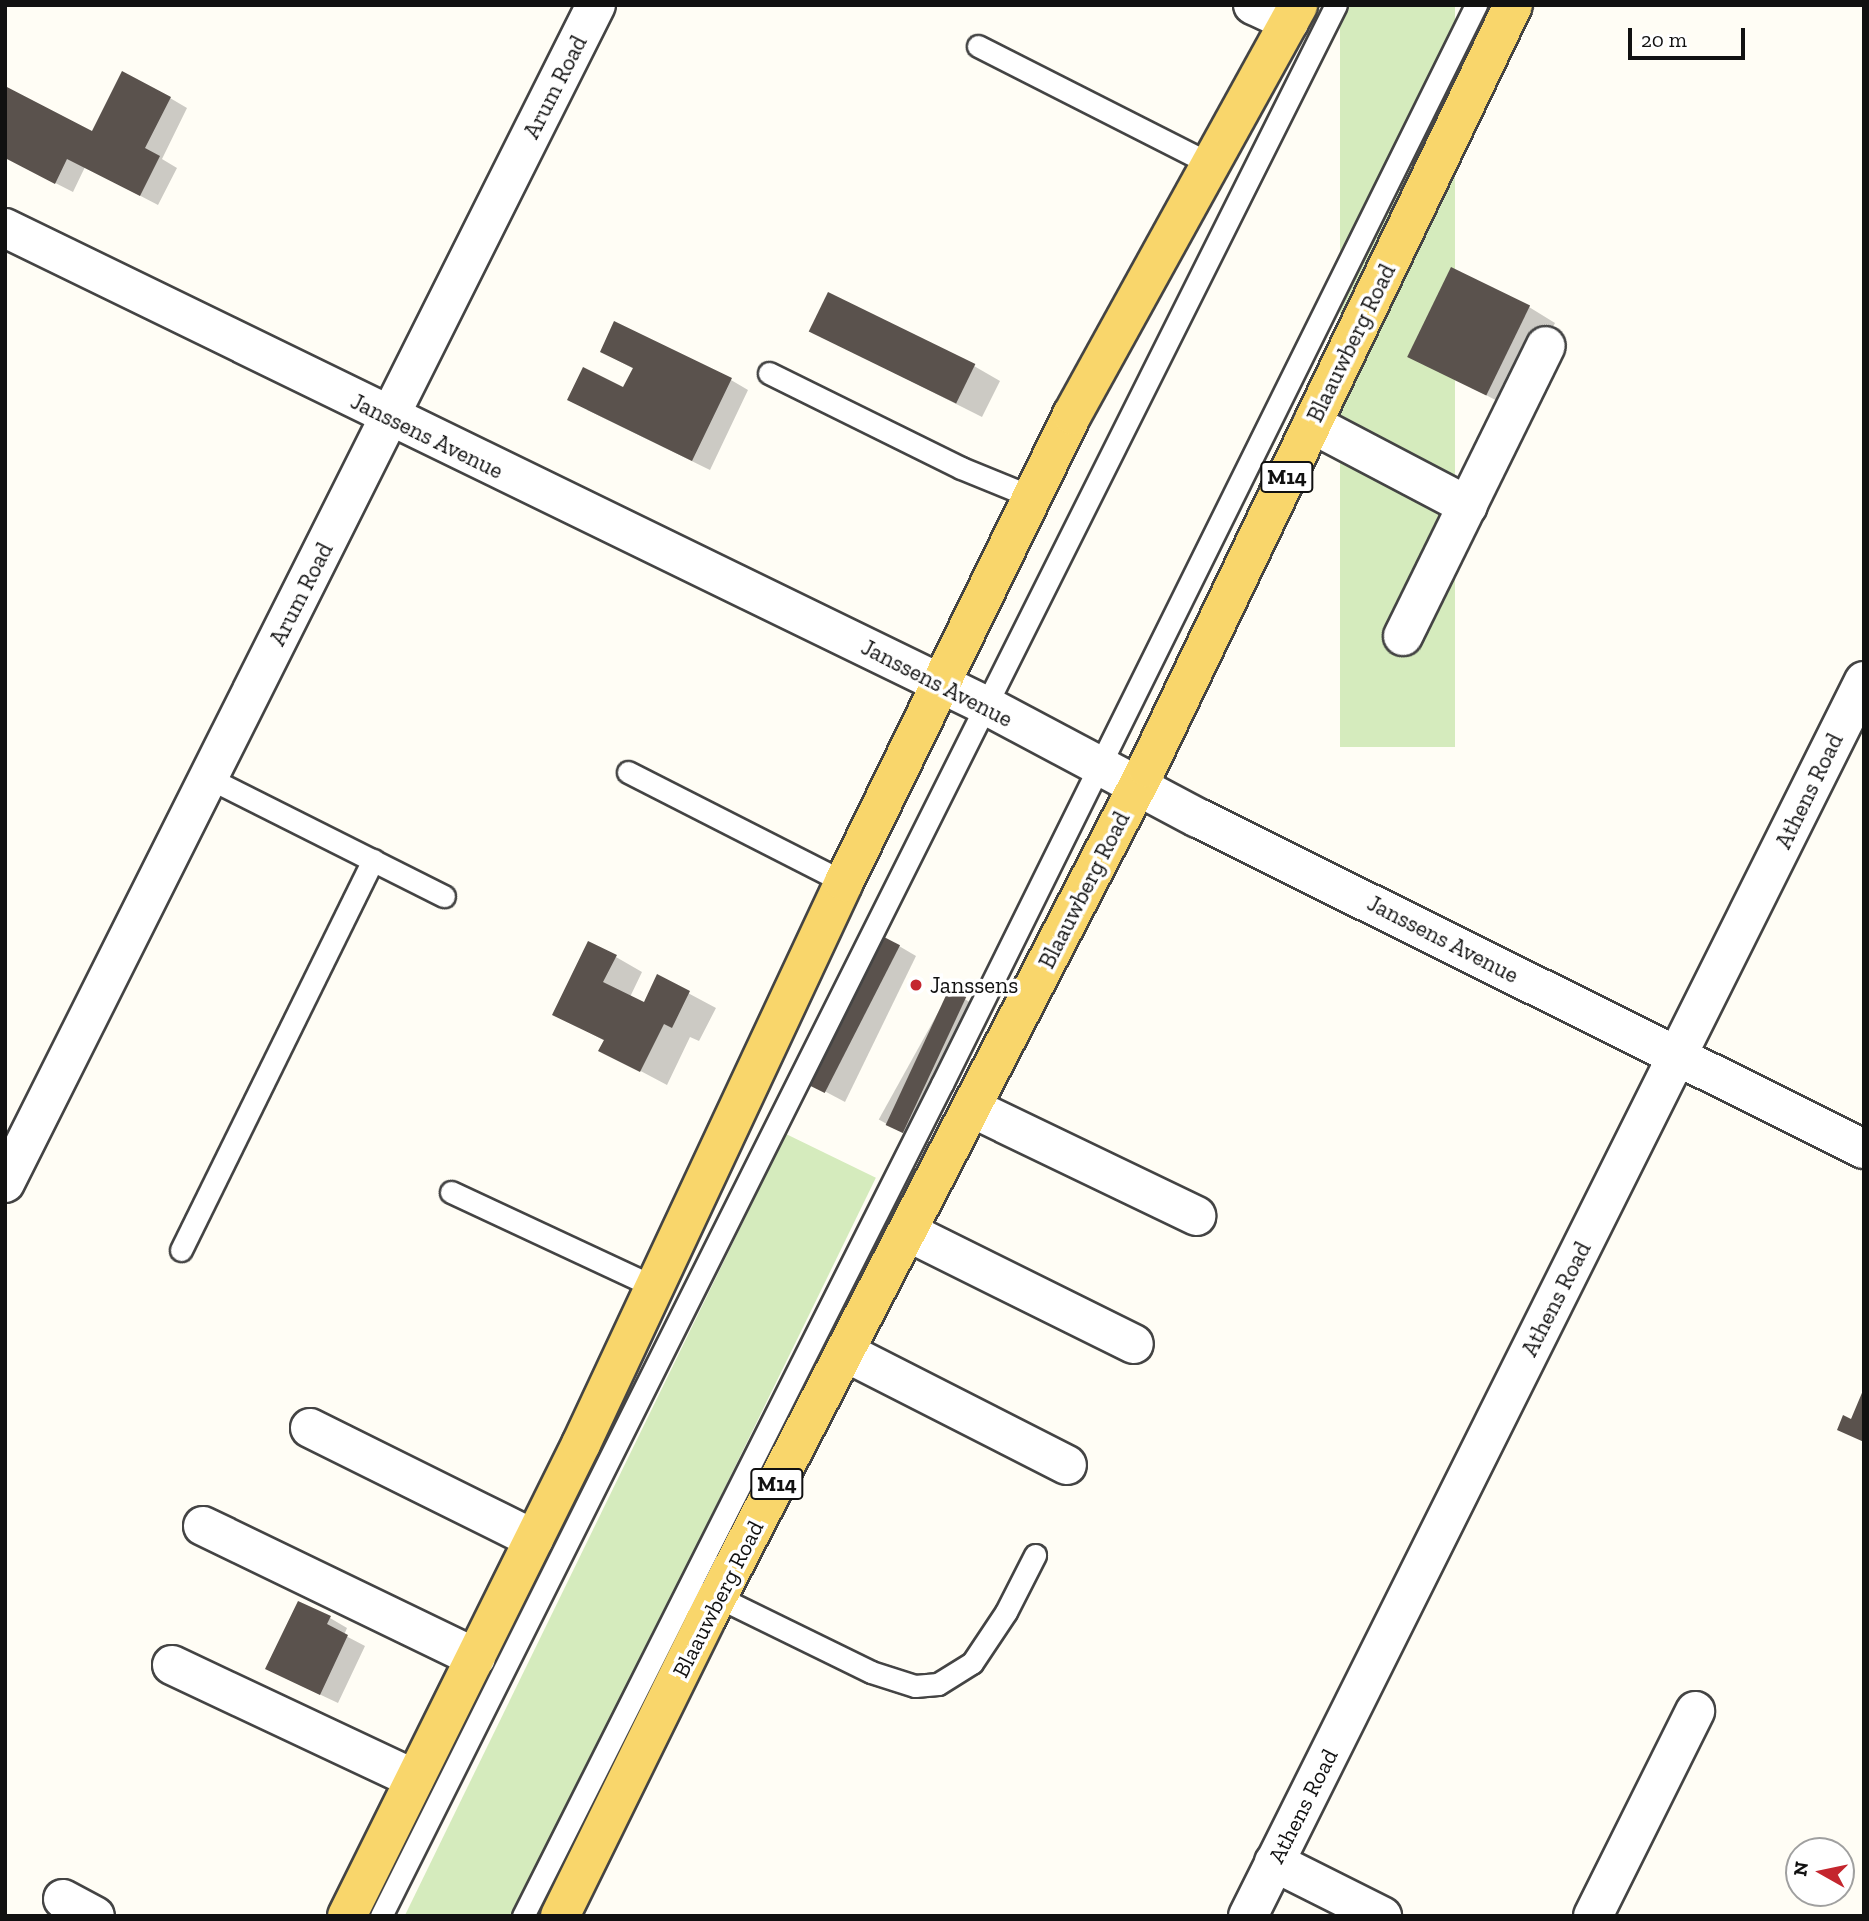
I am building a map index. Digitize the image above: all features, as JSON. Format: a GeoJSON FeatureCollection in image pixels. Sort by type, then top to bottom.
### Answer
{"type":"FeatureCollection","features":[{"type":"Feature","properties":{"kind":"main road","name":"Blaauwberg Road"},"geometry":{"type":"LineString","coordinates":[[561,1916],[718,1597],[1137,787],[1513,5]]}},
{"type":"Feature","properties":{"kind":"main road"},"geometry":{"type":"LineString","coordinates":[[347,1916],[534,1539],[844,882],[1032,497],[1293,14]]}},
{"type":"Feature","properties":{"kind":"street","name":"Arum Road"},"geometry":{"type":"LineString","coordinates":[[5,1183],[596,5]]}},
{"type":"Feature","properties":{"kind":"street"},"geometry":{"type":"LineString","coordinates":[[1253,5],[1293,14]]}},
{"type":"Feature","properties":{"kind":"street","name":"Janssens Avenue"},"geometry":{"type":"LineString","coordinates":[[5,228],[390,418],[941,683],[1137,787],[1676,1058],[1864,1149]]}},
{"type":"Feature","properties":{"kind":"street"},"geometry":{"type":"LineString","coordinates":[[1403,636],[1546,346]]}},
{"type":"Feature","properties":{"kind":"street"},"geometry":{"type":"LineString","coordinates":[[1312,424],[1468,506]]}},
{"type":"Feature","properties":{"kind":"street","name":"Athens Road"},"geometry":{"type":"LineString","coordinates":[[1248,1916],[1864,681]]}},
{"type":"Feature","properties":{"kind":"street"},"geometry":{"type":"LineString","coordinates":[[972,1108],[1196,1216]]}},
{"type":"Feature","properties":{"kind":"street"},"geometry":{"type":"LineString","coordinates":[[908,1232],[1135,1344]]}},
{"type":"Feature","properties":{"kind":"street"},"geometry":{"type":"LineString","coordinates":[[845,1352],[1067,1465]]}},
{"type":"Feature","properties":{"kind":"street"},"geometry":{"type":"LineString","coordinates":[[310,1427],[534,1539]]}},
{"type":"Feature","properties":{"kind":"street"},"geometry":{"type":"LineString","coordinates":[[203,1527],[476,1658]]}},
{"type":"Feature","properties":{"kind":"street"},"geometry":{"type":"LineString","coordinates":[[173,1665],[414,1779]]}},
{"type":"Feature","properties":{"kind":"street"},"geometry":{"type":"LineString","coordinates":[[1592,1916],[1695,1712]]}},
{"type":"Feature","properties":{"kind":"street"},"geometry":{"type":"LineString","coordinates":[[1274,1862],[1382,1916]]}},
{"type":"Feature","properties":{"kind":"lane"},"geometry":{"type":"LineString","coordinates":[[381,1916],[1336,5]]}},
{"type":"Feature","properties":{"kind":"lane"},"geometry":{"type":"LineString","coordinates":[[523,1916],[942,1084],[1097,765],[1476,5]]}},
{"type":"Feature","properties":{"kind":"lane"},"geometry":{"type":"LineString","coordinates":[[978,46],[1211,164]]}},
{"type":"Feature","properties":{"kind":"lane"},"geometry":{"type":"LineString","coordinates":[[768,373],[961,468],[1032,497]]}},
{"type":"Feature","properties":{"kind":"lane"},"geometry":{"type":"LineString","coordinates":[[628,772],[844,882]]}},
{"type":"Feature","properties":{"kind":"lane"},"geometry":{"type":"LineString","coordinates":[[209,778],[444,896]]}},
{"type":"Feature","properties":{"kind":"lane"},"geometry":{"type":"LineString","coordinates":[[181,1250],[373,860]]}},
{"type":"Feature","properties":{"kind":"lane"},"geometry":{"type":"LineString","coordinates":[[451,1192],[655,1287]]}},
{"type":"Feature","properties":{"kind":"lane"},"geometry":{"type":"LineString","coordinates":[[718,1597],[871,1672],[915,1686],[938,1684],[972,1663],[1006,1612],[1035,1555]]}},
{"type":"Feature","properties":{"kind":"green space"},"geometry":{"type":"Polygon","coordinates":[[[1340,5],[1455,5],[1455,747],[1340,747],[1340,5]]]}},
{"type":"Feature","properties":{"kind":"green space"},"geometry":{"type":"Polygon","coordinates":[[[786,1134],[876,1178],[516,1916],[405,1916],[786,1134]]]}},
{"type":"Feature","properties":{"kind":"building"},"geometry":{"type":"Polygon","coordinates":[[[122,71],[171,97],[145,148],[160,156],[140,196],[67,159],[55,184],[5,158],[5,86],[92,131],[122,71]]]}},
{"type":"Feature","properties":{"kind":"building"},"geometry":{"type":"Polygon","coordinates":[[[1451,267],[1530,306],[1486,395],[1407,357],[1451,267]]]}},
{"type":"Feature","properties":{"kind":"building"},"geometry":{"type":"Polygon","coordinates":[[[828,292],[975,364],[956,403],[809,332],[828,292]]]}},
{"type":"Feature","properties":{"kind":"building"},"geometry":{"type":"Polygon","coordinates":[[[614,321],[732,378],[692,461],[567,400],[583,367],[623,387],[633,368],[600,352],[614,321]]]}},
{"type":"Feature","properties":{"kind":"building"},"geometry":{"type":"Polygon","coordinates":[[[884,937],[900,945],[825,1093],[809,1085],[884,937]]]}},
{"type":"Feature","properties":{"kind":"building"},"geometry":{"type":"Polygon","coordinates":[[[588,941],[617,955],[603,982],[644,1002],[657,974],[690,991],[672,1028],[664,1024],[640,1072],[598,1051],[604,1040],[552,1015],[588,941]]]}},
{"type":"Feature","properties":{"kind":"building"},"geometry":{"type":"Polygon","coordinates":[[[949,989],[966,997],[903,1133],[886,1125],[949,989]]]}},
{"type":"Feature","properties":{"kind":"building"},"geometry":{"type":"Polygon","coordinates":[[[1864,1388],[1864,1442],[1837,1430],[1843,1415],[1851,1419],[1864,1388]]]}},
{"type":"Feature","properties":{"kind":"building"},"geometry":{"type":"Polygon","coordinates":[[[298,1601],[331,1616],[327,1624],[348,1635],[320,1695],[265,1669],[298,1601]]]}},
{"type":"Feature","properties":{"kind":"place","name":"Janssens"},"geometry":{"type":"Point","coordinates":[916,985]}}]}
